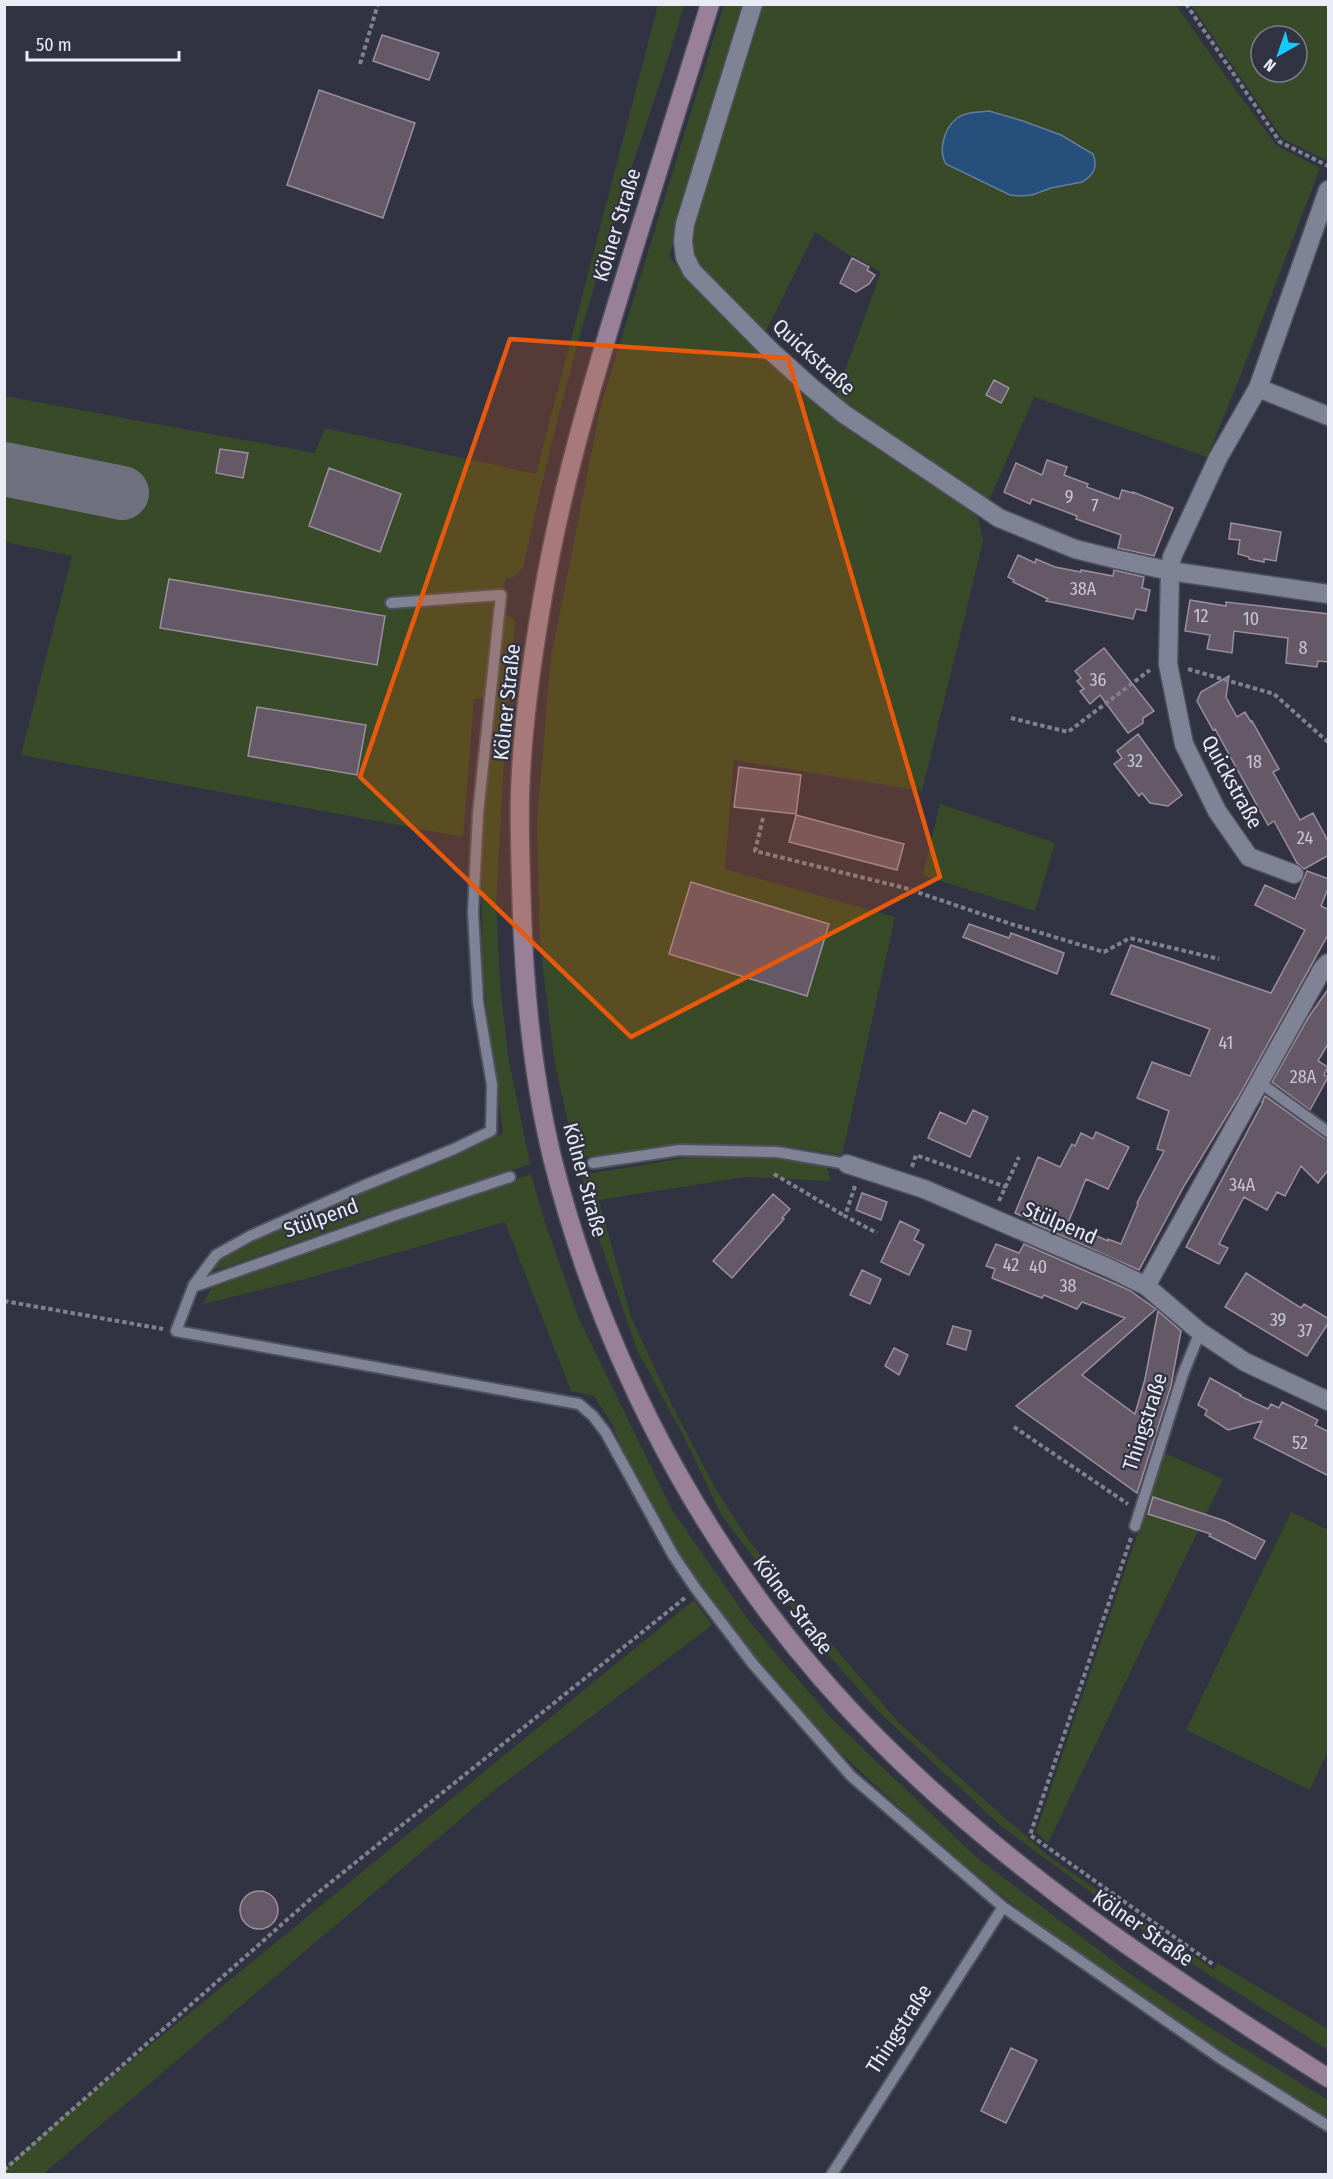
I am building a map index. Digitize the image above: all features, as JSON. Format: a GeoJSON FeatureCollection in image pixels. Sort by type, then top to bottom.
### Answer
{"type":"FeatureCollection","features":[{"type":"Feature","properties":{"kind":"main road","name":"Kölner Straße"},"geometry":{"type":"LineString","coordinates":[[710,4],[603,345],[573,459],[543,595],[530,676],[520,793],[524,973],[537,1077],[551,1152],[570,1222],[613,1338],[666,1452],[730,1559],[804,1660],[883,1745],[982,1836],[1141,1955],[1329,2078]]}},
{"type":"Feature","properties":{"kind":"street","name":"Quickstraße"},"geometry":{"type":"LineString","coordinates":[[753,4],[685,224],[683,242],[692,271],[772,352],[812,388],[883,441],[999,518],[1075,549],[1170,571],[1329,594]]}},
{"type":"Feature","properties":{"kind":"street"},"geometry":{"type":"LineString","coordinates":[[1170,571],[1172,558],[1218,458],[1257,388],[1329,190]]}},
{"type":"Feature","properties":{"kind":"street"},"geometry":{"type":"LineString","coordinates":[[1257,388],[1329,416]]}},
{"type":"Feature","properties":{"kind":"street","name":"Quickstraße"},"geometry":{"type":"LineString","coordinates":[[1170,571],[1168,664],[1184,744],[1217,811],[1249,857],[1294,874]]}},
{"type":"Feature","properties":{"kind":"street"},"geometry":{"type":"LineString","coordinates":[[1329,963],[1323,968],[1146,1286],[1200,1332],[1245,1362],[1329,1401]]}},
{"type":"Feature","properties":{"kind":"street","name":"Stülpend"},"geometry":{"type":"LineString","coordinates":[[854,1166],[905,1183],[1109,1268],[1146,1286]]}},
{"type":"Feature","properties":{"kind":"lane"},"geometry":{"type":"LineString","coordinates":[[391,603],[501,595],[478,814],[473,912],[478,1002],[492,1085],[491,1131],[250,1236],[216,1255],[193,1287],[176,1331],[579,1404],[606,1432],[673,1555],[696,1589],[753,1664],[851,1776],[1003,1907],[1220,2058],[1329,2126]]}},
{"type":"Feature","properties":{"kind":"lane"},"geometry":{"type":"LineString","coordinates":[[1259,1082],[1329,1132]]}},
{"type":"Feature","properties":{"kind":"lane","name":"Stülpend"},"geometry":{"type":"LineString","coordinates":[[593,1163],[680,1150],[777,1152],[854,1166]]}},
{"type":"Feature","properties":{"kind":"lane","name":"Stülpend"},"geometry":{"type":"LineString","coordinates":[[193,1287],[510,1177]]}},
{"type":"Feature","properties":{"kind":"lane","name":"Thingstraße"},"geometry":{"type":"LineString","coordinates":[[1135,1526],[1183,1374],[1200,1332]]}},
{"type":"Feature","properties":{"kind":"lane","name":"Thingstraße"},"geometry":{"type":"LineString","coordinates":[[832,2175],[1003,1907]]}},
{"type":"Feature","properties":{"kind":"path"},"geometry":{"type":"LineString","coordinates":[[360,64],[378,4]]}},
{"type":"Feature","properties":{"kind":"path"},"geometry":{"type":"LineString","coordinates":[[1186,4],[1280,142],[1329,166]]}},
{"type":"Feature","properties":{"kind":"path"},"geometry":{"type":"LineString","coordinates":[[1011,718],[1068,732],[1158,664],[1168,664],[1274,694],[1329,742]]}},
{"type":"Feature","properties":{"kind":"path"},"geometry":{"type":"LineString","coordinates":[[763,818],[755,851],[905,888],[1104,952],[1130,938],[1219,959]]}},
{"type":"Feature","properties":{"kind":"path"},"geometry":{"type":"LineString","coordinates":[[905,1183],[916,1155],[1006,1187]]}},
{"type":"Feature","properties":{"kind":"path"},"geometry":{"type":"LineString","coordinates":[[992,1219],[1019,1157]]}},
{"type":"Feature","properties":{"kind":"path"},"geometry":{"type":"LineString","coordinates":[[845,1216],[854,1166]]}},
{"type":"Feature","properties":{"kind":"path"},"geometry":{"type":"LineString","coordinates":[[774,1174],[876,1233]]}},
{"type":"Feature","properties":{"kind":"path"},"geometry":{"type":"LineString","coordinates":[[4,1301],[176,1331]]}},
{"type":"Feature","properties":{"kind":"path"},"geometry":{"type":"LineString","coordinates":[[1014,1427],[1140,1512]]}},
{"type":"Feature","properties":{"kind":"path"},"geometry":{"type":"LineString","coordinates":[[1135,1526],[1030,1835],[1214,1965]]}},
{"type":"Feature","properties":{"kind":"path"},"geometry":{"type":"LineString","coordinates":[[4,2170],[315,1895],[696,1589]]}},
{"type":"Feature","properties":{"kind":"highlighted area"},"geometry":{"type":"Polygon","coordinates":[[[510,339],[788,358],[940,877],[631,1037],[360,777],[510,339]]]}},
{"type":"Feature","properties":{"kind":"green space"},"geometry":{"type":"Polygon","coordinates":[[[658,5],[684,5],[577,344],[523,568],[513,578],[505,578],[501,612],[513,618],[515,623],[507,708],[496,902],[500,984],[508,1056],[530,1164],[370,1216],[227,1267],[210,1270],[217,1259],[264,1233],[503,1133],[482,973],[482,856],[490,697],[474,699],[463,837],[21,755],[72,556],[5,542],[4,396],[315,453],[325,428],[536,474],[658,5]]]}},
{"type":"Feature","properties":{"kind":"green space"},"geometry":{"type":"Polygon","coordinates":[[[724,5],[749,5],[669,257],[717,308],[828,411],[895,460],[965,506],[978,518],[983,541],[922,791],[734,760],[725,869],[895,917],[842,1155],[787,1146],[689,1145],[576,1158],[555,1064],[540,945],[537,823],[551,657],[601,405],[724,5]]]}},
{"type":"Feature","properties":{"kind":"green space"},"geometry":{"type":"Polygon","coordinates":[[[760,5],[1176,5],[1277,146],[1320,168],[1207,457],[1034,397],[988,503],[835,398],[881,272],[849,255],[815,232],[765,333],[698,270],[691,249],[690,230],[760,5]]]}},
{"type":"Feature","properties":{"kind":"green space"},"geometry":{"type":"Polygon","coordinates":[[[1191,5],[1328,5],[1328,161],[1283,139],[1191,5]]]}},
{"type":"Feature","properties":{"kind":"green space"},"geometry":{"type":"Polygon","coordinates":[[[940,804],[1055,843],[1035,911],[923,875],[940,804]]]}},
{"type":"Feature","properties":{"kind":"green space"},"geometry":{"type":"Polygon","coordinates":[[[708,1154],[794,1160],[827,1168],[831,1181],[745,1177],[599,1200],[631,1317],[669,1399],[715,1488],[748,1539],[799,1606],[899,1723],[997,1811],[1052,1859],[1214,1970],[1218,1963],[1328,2029],[1328,2050],[1131,1922],[1001,1826],[879,1712],[833,1660],[721,1514],[683,1435],[637,1350],[593,1221],[582,1175],[708,1154]]]}},
{"type":"Feature","properties":{"kind":"green space"},"geometry":{"type":"Polygon","coordinates":[[[531,1174],[544,1220],[580,1321],[672,1510],[752,1625],[830,1717],[975,1856],[1133,1976],[1204,2024],[1328,2100],[1328,2120],[1090,1964],[997,1892],[928,1834],[835,1748],[732,1630],[688,1569],[647,1508],[611,1422],[594,1396],[571,1391],[505,1222],[301,1280],[203,1304],[212,1287],[531,1174]]]}},
{"type":"Feature","properties":{"kind":"green space"},"geometry":{"type":"Polygon","coordinates":[[[1165,1453],[1223,1479],[1048,1843],[1036,1832],[1165,1453]]]}},
{"type":"Feature","properties":{"kind":"green space"},"geometry":{"type":"Polygon","coordinates":[[[1291,1512],[1328,1530],[1328,1751],[1310,1790],[1186,1730],[1291,1512]]]}},
{"type":"Feature","properties":{"kind":"green space"},"geometry":{"type":"Polygon","coordinates":[[[694,1600],[712,1625],[497,1788],[43,2174],[5,2174],[5,2167],[58,2121],[694,1600]]]}},
{"type":"Feature","properties":{"kind":"water"},"geometry":{"type":"Polygon","coordinates":[[[989,111],[1061,135],[1093,154],[1095,167],[1092,173],[1082,182],[1021,196],[1010,195],[946,164],[942,153],[943,140],[952,123],[963,115],[989,111]]]}},
{"type":"Feature","properties":{"kind":"building"},"geometry":{"type":"Polygon","coordinates":[[[382,35],[439,53],[429,80],[373,61],[382,35]]]}},
{"type":"Feature","properties":{"kind":"building"},"geometry":{"type":"Polygon","coordinates":[[[319,90],[415,123],[383,218],[287,185],[319,90]]]}},
{"type":"Feature","properties":{"kind":"building"},"geometry":{"type":"Polygon","coordinates":[[[852,258],[869,267],[867,270],[875,275],[869,284],[856,292],[840,283],[852,258]]]}},
{"type":"Feature","properties":{"kind":"building"},"geometry":{"type":"Polygon","coordinates":[[[994,380],[1009,388],[1001,403],[986,395],[994,380]]]}},
{"type":"Feature","properties":{"kind":"building"},"geometry":{"type":"Polygon","coordinates":[[[220,449],[248,453],[243,478],[216,473],[220,449]]]}},
{"type":"Feature","properties":{"kind":"building"},"geometry":{"type":"Polygon","coordinates":[[[1047,460],[1067,467],[1064,475],[1088,484],[1087,487],[1119,499],[1122,490],[1133,492],[1173,508],[1154,556],[1118,548],[1121,535],[1076,519],[1077,516],[1032,499],[1030,504],[1004,492],[1016,463],[1042,475],[1047,460]]]}},
{"type":"Feature","properties":{"kind":"building"},"geometry":{"type":"Polygon","coordinates":[[[329,468],[401,494],[380,552],[309,526],[329,468]]]}},
{"type":"Feature","properties":{"kind":"building"},"geometry":{"type":"Polygon","coordinates":[[[1231,523],[1281,532],[1276,561],[1264,559],[1264,562],[1238,554],[1240,540],[1229,539],[1231,523]]]}},
{"type":"Feature","properties":{"kind":"building"},"geometry":{"type":"Polygon","coordinates":[[[1018,555],[1035,563],[1036,559],[1055,567],[1081,572],[1081,570],[1113,576],[1114,570],[1144,577],[1142,588],[1150,590],[1146,611],[1136,609],[1133,619],[1046,601],[1048,599],[1013,582],[1014,580],[1008,577],[1018,555]]]}},
{"type":"Feature","properties":{"kind":"building"},"geometry":{"type":"Polygon","coordinates":[[[169,579],[385,616],[377,665],[160,628],[169,579]]]}},
{"type":"Feature","properties":{"kind":"building"},"geometry":{"type":"Polygon","coordinates":[[[1190,600],[1226,606],[1226,602],[1329,614],[1329,662],[1318,661],[1317,667],[1286,663],[1288,638],[1234,631],[1232,653],[1207,649],[1210,635],[1185,631],[1190,600]]]}},
{"type":"Feature","properties":{"kind":"building"},"geometry":{"type":"Polygon","coordinates":[[[1104,648],[1154,711],[1143,718],[1143,723],[1128,733],[1100,695],[1090,704],[1080,691],[1084,689],[1077,681],[1081,678],[1075,671],[1104,648]]]}},
{"type":"Feature","properties":{"kind":"building"},"geometry":{"type":"Polygon","coordinates":[[[1229,676],[1226,697],[1237,717],[1245,712],[1252,721],[1279,769],[1273,772],[1300,820],[1313,813],[1329,843],[1329,855],[1304,869],[1297,863],[1274,821],[1268,825],[1197,701],[1201,692],[1229,676]]]}},
{"type":"Feature","properties":{"kind":"building"},"geometry":{"type":"Polygon","coordinates":[[[257,707],[366,725],[357,775],[248,756],[257,707]]]}},
{"type":"Feature","properties":{"kind":"building"},"geometry":{"type":"Polygon","coordinates":[[[1138,734],[1182,795],[1168,806],[1150,803],[1142,793],[1139,796],[1114,764],[1122,758],[1117,751],[1138,734]]]}},
{"type":"Feature","properties":{"kind":"building"},"geometry":{"type":"Polygon","coordinates":[[[739,767],[801,775],[796,814],[734,807],[739,767]]]}},
{"type":"Feature","properties":{"kind":"building"},"geometry":{"type":"Polygon","coordinates":[[[796,815],[904,844],[897,870],[789,842],[796,815]]]}},
{"type":"Feature","properties":{"kind":"building"},"geometry":{"type":"Polygon","coordinates":[[[1307,871],[1329,879],[1329,886],[1321,906],[1329,910],[1329,933],[1239,1096],[1184,1186],[1139,1270],[1015,1213],[1038,1157],[1060,1167],[1072,1144],[1075,1146],[1081,1133],[1093,1139],[1096,1132],[1129,1147],[1108,1189],[1086,1179],[1068,1223],[1108,1241],[1108,1239],[1121,1244],[1137,1203],[1164,1151],[1157,1149],[1169,1111],[1137,1098],[1152,1062],[1190,1076],[1210,1029],[1111,994],[1131,945],[1271,993],[1305,930],[1255,905],[1265,885],[1295,899],[1307,871]]]}},
{"type":"Feature","properties":{"kind":"building"},"geometry":{"type":"Polygon","coordinates":[[[691,882],[829,924],[807,996],[669,954],[691,882]]]}},
{"type":"Feature","properties":{"kind":"building"},"geometry":{"type":"Polygon","coordinates":[[[969,924],[1009,938],[1011,933],[1064,953],[1057,974],[963,937],[969,924]]]}},
{"type":"Feature","properties":{"kind":"building"},"geometry":{"type":"Polygon","coordinates":[[[1329,988],[1329,1042],[1318,1061],[1328,1067],[1324,1075],[1328,1077],[1310,1110],[1272,1082],[1308,1018],[1329,988]]]}},
{"type":"Feature","properties":{"kind":"building"},"geometry":{"type":"Polygon","coordinates":[[[1265,1096],[1324,1138],[1329,1139],[1329,1169],[1318,1183],[1301,1166],[1285,1196],[1277,1192],[1267,1210],[1244,1197],[1219,1244],[1228,1248],[1219,1264],[1186,1247],[1265,1096]]]}},
{"type":"Feature","properties":{"kind":"building"},"geometry":{"type":"Polygon","coordinates":[[[973,1110],[988,1117],[970,1157],[928,1138],[940,1112],[966,1124],[973,1110]]]}},
{"type":"Feature","properties":{"kind":"building"},"geometry":{"type":"Polygon","coordinates":[[[862,1193],[887,1202],[881,1220],[856,1210],[862,1193]]]}},
{"type":"Feature","properties":{"kind":"building"},"geometry":{"type":"Polygon","coordinates":[[[773,1194],[790,1209],[782,1218],[784,1219],[732,1278],[713,1261],[773,1194]]]}},
{"type":"Feature","properties":{"kind":"building"},"geometry":{"type":"Polygon","coordinates":[[[900,1221],[919,1230],[914,1240],[924,1245],[909,1275],[881,1262],[900,1221]]]}},
{"type":"Feature","properties":{"kind":"building"},"geometry":{"type":"Polygon","coordinates":[[[996,1244],[1019,1253],[1024,1244],[1129,1290],[1156,1309],[1082,1375],[1135,1414],[1145,1379],[1158,1311],[1181,1331],[1171,1386],[1137,1493],[1016,1406],[1125,1318],[1082,1302],[1077,1309],[1044,1295],[1042,1298],[992,1278],[995,1269],[986,1266],[996,1244]]]}},
{"type":"Feature","properties":{"kind":"building"},"geometry":{"type":"Polygon","coordinates":[[[862,1270],[881,1279],[870,1304],[850,1295],[862,1270]]]}},
{"type":"Feature","properties":{"kind":"building"},"geometry":{"type":"Polygon","coordinates":[[[1246,1273],[1301,1308],[1304,1304],[1329,1319],[1307,1356],[1225,1307],[1246,1273]]]}},
{"type":"Feature","properties":{"kind":"building"},"geometry":{"type":"Polygon","coordinates":[[[953,1326],[971,1331],[966,1350],[947,1344],[953,1326]]]}},
{"type":"Feature","properties":{"kind":"building"},"geometry":{"type":"Polygon","coordinates":[[[894,1348],[908,1355],[899,1375],[885,1366],[894,1348]]]}},
{"type":"Feature","properties":{"kind":"building"},"geometry":{"type":"Polygon","coordinates":[[[1210,1378],[1268,1409],[1271,1404],[1279,1408],[1282,1402],[1318,1420],[1315,1425],[1329,1432],[1329,1476],[1254,1438],[1262,1421],[1228,1430],[1205,1415],[1207,1410],[1198,1405],[1210,1378]]]}},
{"type":"Feature","properties":{"kind":"building"},"geometry":{"type":"Polygon","coordinates":[[[1153,1497],[1225,1521],[1265,1541],[1255,1559],[1209,1536],[1211,1534],[1148,1514],[1153,1497]]]}},
{"type":"Feature","properties":{"kind":"building"},"geometry":{"type":"Polygon","coordinates":[[[259,1891],[273,1896],[278,1910],[273,1924],[259,1929],[245,1924],[240,1910],[245,1896],[259,1891]]]}},
{"type":"Feature","properties":{"kind":"building"},"geometry":{"type":"Polygon","coordinates":[[[1011,2048],[1037,2060],[1006,2123],[981,2111],[1011,2048]]]}},
{"type":"Feature","properties":{"kind":"taxiway"},"geometry":{"type":"LineString","coordinates":[[4,469],[122,493]]}}]}
